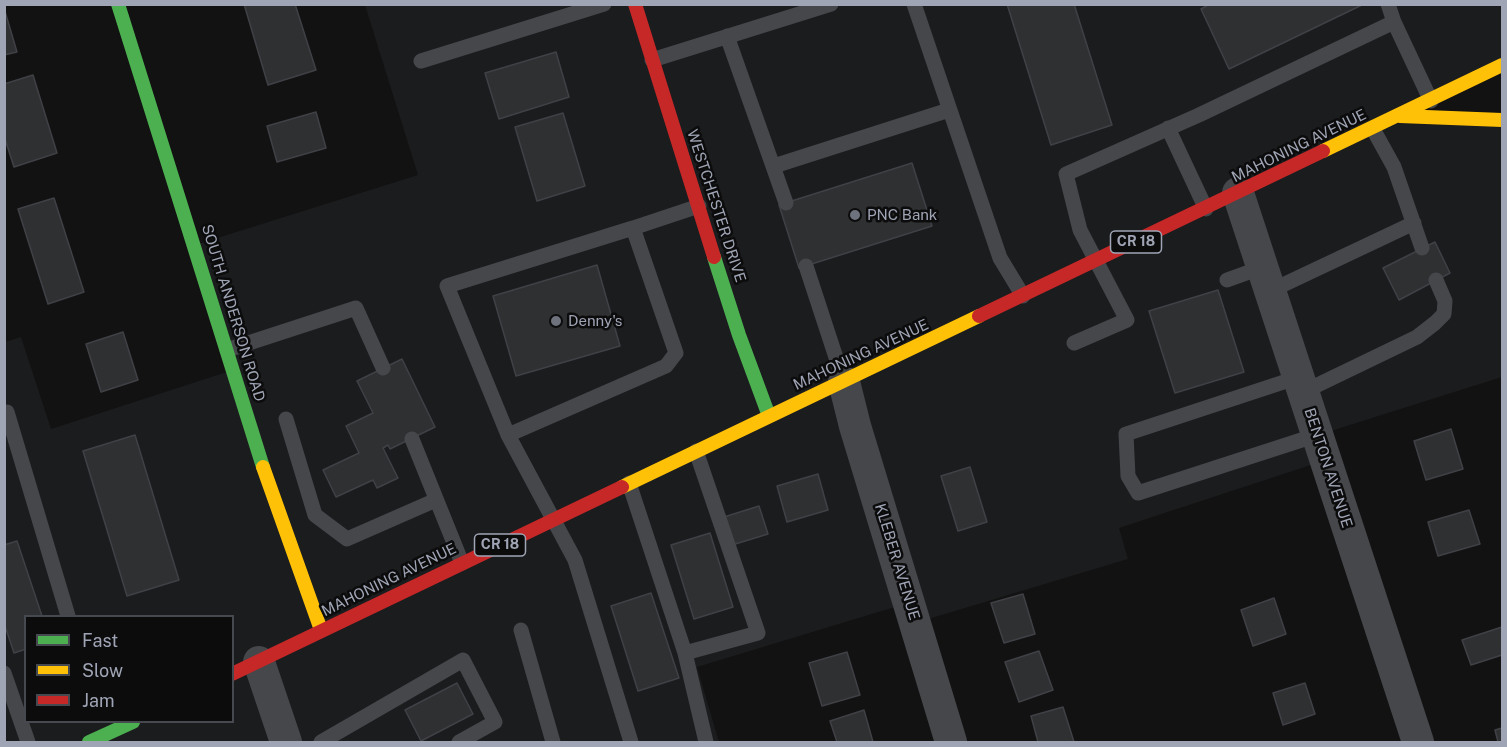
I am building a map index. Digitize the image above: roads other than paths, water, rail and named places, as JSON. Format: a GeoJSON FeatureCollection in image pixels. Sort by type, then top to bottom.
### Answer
{"type":"FeatureCollection","features":[{"type":"Feature","properties":{"kind":"main road","name":"SOUTH ANDERSON ROAD"},"geometry":{"type":"LineString","coordinates":[[118,4],[227,350],[300,522],[321,630]]}},
{"type":"Feature","properties":{"kind":"main road","name":"WESTCHESTER DRIVE"},"geometry":{"type":"LineString","coordinates":[[635,4],[769,416]]}},
{"type":"Feature","properties":{"kind":"main road","name":"MAHONING AVENUE"},"geometry":{"type":"LineString","coordinates":[[246,668],[321,630],[1206,209],[1503,65]]}},
{"type":"Feature","properties":{"kind":"main road"},"geometry":{"type":"LineString","coordinates":[[1400,116],[1503,120]]}},
{"type":"Feature","properties":{"kind":"main road"},"geometry":{"type":"LineString","coordinates":[[89,742],[108,727],[128,723]]}},
{"type":"Feature","properties":{"kind":"street","name":"BENTON AVENUE"},"geometry":{"type":"LineString","coordinates":[[1238,193],[1418,742]]}},
{"type":"Feature","properties":{"kind":"street","name":"KLEBER AVENUE"},"geometry":{"type":"LineString","coordinates":[[844,382],[855,426],[951,742]]}},
{"type":"Feature","properties":{"kind":"street"},"geometry":{"type":"LineString","coordinates":[[246,668],[286,742]]}},
{"type":"Feature","properties":{"kind":"lane"},"geometry":{"type":"LineString","coordinates":[[420,61],[604,4]]}},
{"type":"Feature","properties":{"kind":"lane"},"geometry":{"type":"LineString","coordinates":[[652,60],[831,4]]}},
{"type":"Feature","properties":{"kind":"lane"},"geometry":{"type":"LineString","coordinates":[[914,4],[1000,258],[1023,296]]}},
{"type":"Feature","properties":{"kind":"lane"},"geometry":{"type":"LineString","coordinates":[[1388,4],[1394,22],[1431,101]]}},
{"type":"Feature","properties":{"kind":"lane"},"geometry":{"type":"LineString","coordinates":[[1074,343],[1127,320],[1080,230],[1066,174],[1394,22]]}},
{"type":"Feature","properties":{"kind":"lane"},"geometry":{"type":"LineString","coordinates":[[727,36],[786,202]]}},
{"type":"Feature","properties":{"kind":"lane"},"geometry":{"type":"LineString","coordinates":[[774,166],[949,111]]}},
{"type":"Feature","properties":{"kind":"lane"},"geometry":{"type":"LineString","coordinates":[[1168,128],[1206,209]]}},
{"type":"Feature","properties":{"kind":"lane"},"geometry":{"type":"LineString","coordinates":[[1373,129],[1394,167],[1422,248]]}},
{"type":"Feature","properties":{"kind":"lane"},"geometry":{"type":"LineString","coordinates":[[631,742],[575,560],[555,518],[508,435],[447,286],[699,206]]}},
{"type":"Feature","properties":{"kind":"lane"},"geometry":{"type":"LineString","coordinates":[[1227,280],[1266,279],[1414,223]]}},
{"type":"Feature","properties":{"kind":"lane"},"geometry":{"type":"LineString","coordinates":[[508,435],[666,366],[676,353],[633,228]]}},
{"type":"Feature","properties":{"kind":"lane"},"geometry":{"type":"LineString","coordinates":[[806,266],[844,382]]}},
{"type":"Feature","properties":{"kind":"lane"},"geometry":{"type":"LineString","coordinates":[[1317,435],[1138,493],[1128,476],[1126,434],[1301,385],[1418,337],[1444,314],[1444,301],[1436,280]]}},
{"type":"Feature","properties":{"kind":"lane"},"geometry":{"type":"LineString","coordinates":[[227,350],[356,308],[383,368]]}},
{"type":"Feature","properties":{"kind":"lane"},"geometry":{"type":"LineString","coordinates":[[4,413],[7,412],[68,615]]}},
{"type":"Feature","properties":{"kind":"lane"},"geometry":{"type":"LineString","coordinates":[[286,419],[300,522],[347,538],[436,500]]}},
{"type":"Feature","properties":{"kind":"lane"},"geometry":{"type":"LineString","coordinates":[[412,439],[462,563]]}},
{"type":"Feature","properties":{"kind":"lane"},"geometry":{"type":"LineString","coordinates":[[685,653],[758,633],[696,451]]}},
{"type":"Feature","properties":{"kind":"lane"},"geometry":{"type":"LineString","coordinates":[[629,483],[685,653],[706,742]]}},
{"type":"Feature","properties":{"kind":"lane"},"geometry":{"type":"LineString","coordinates":[[521,630],[553,742]]}},
{"type":"Feature","properties":{"kind":"lane"},"geometry":{"type":"LineString","coordinates":[[321,742],[464,660],[495,722],[459,742]]}},
{"type":"Feature","properties":{"kind":"lane"},"geometry":{"type":"LineString","coordinates":[[4,673],[28,742]]}},
{"type":"Feature","properties":{"kind":"place","name":"PNC Bank"},"geometry":{"type":"Point","coordinates":[855,215]}},
{"type":"Feature","properties":{"kind":"place","name":"Denny's"},"geometry":{"type":"Point","coordinates":[556,321]}}]}
